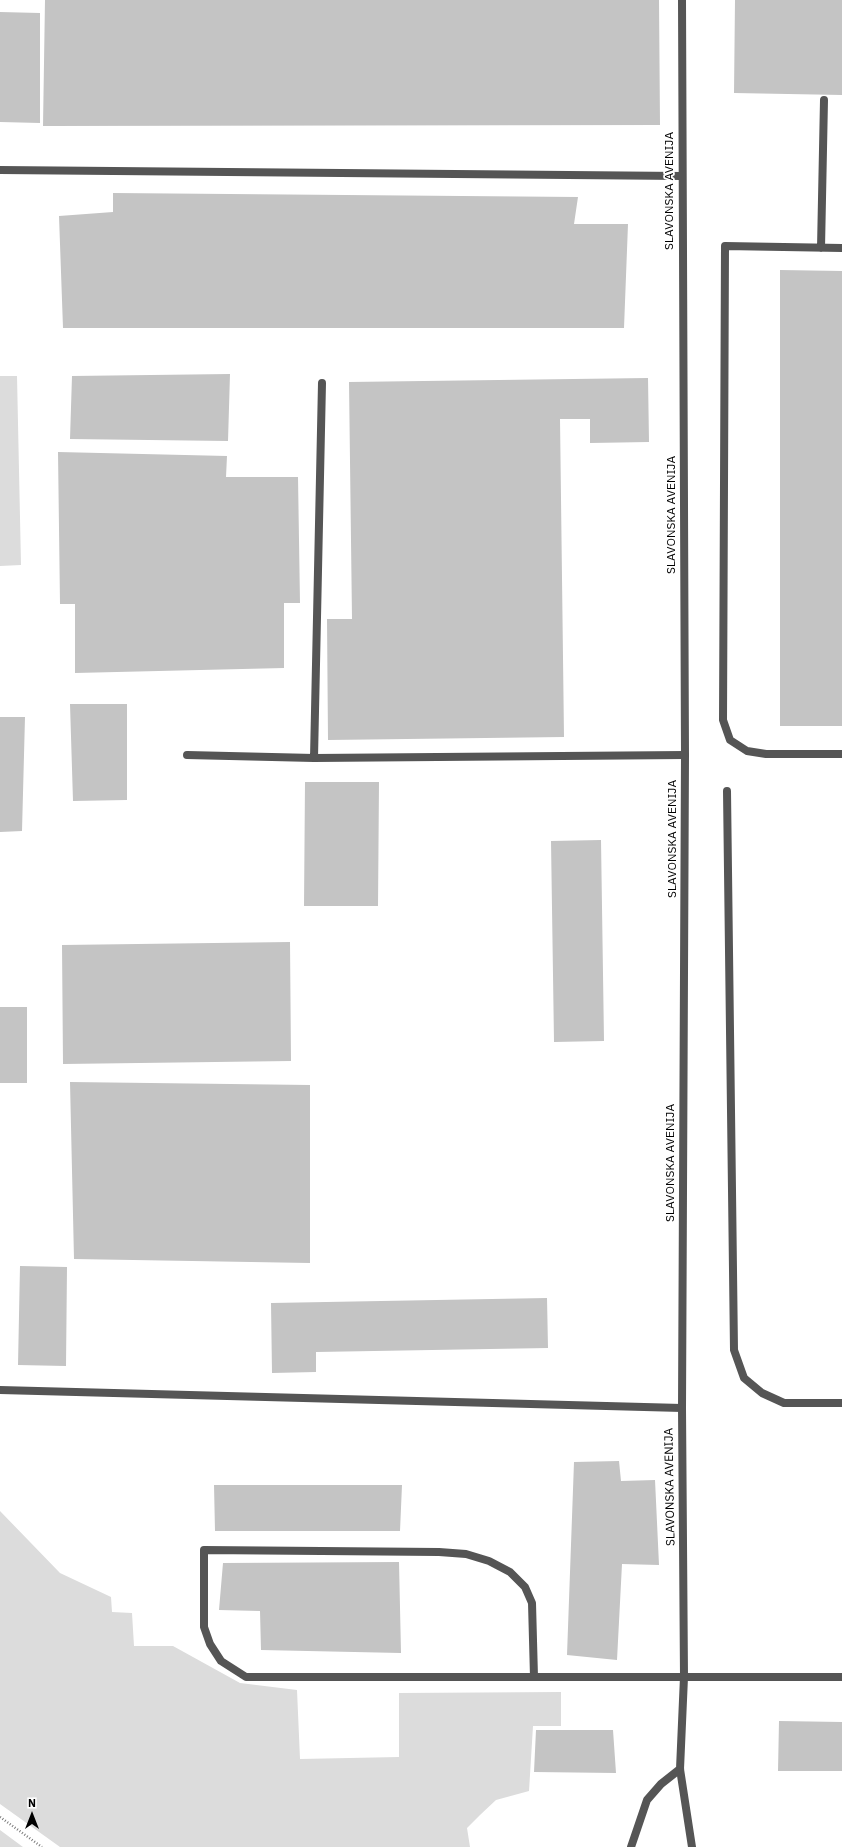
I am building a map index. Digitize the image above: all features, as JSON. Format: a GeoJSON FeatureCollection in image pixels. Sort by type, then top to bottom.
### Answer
{"type":"FeatureCollection","features":[{"type":"Feature","properties":{"kind":"street","name":"SLAVONSKA AVENIJA"},"geometry":{"type":"LineString","coordinates":[[682,0],[685,755],[682,1408],[684,1677],[680,1769],[692,1847]]}},
{"type":"Feature","properties":{"kind":"street"},"geometry":{"type":"LineString","coordinates":[[821,248],[824,100]]}},
{"type":"Feature","properties":{"kind":"street"},"geometry":{"type":"LineString","coordinates":[[0,170],[682,176]]}},
{"type":"Feature","properties":{"kind":"street"},"geometry":{"type":"LineString","coordinates":[[842,248],[725,246],[723,720],[730,740],[747,751],[766,754],[842,754]]}},
{"type":"Feature","properties":{"kind":"street"},"geometry":{"type":"LineString","coordinates":[[314,758],[322,383]]}},
{"type":"Feature","properties":{"kind":"street"},"geometry":{"type":"LineString","coordinates":[[187,755],[314,758],[685,755]]}},
{"type":"Feature","properties":{"kind":"street"},"geometry":{"type":"LineString","coordinates":[[727,792],[734,1350],[744,1378],[762,1393],[784,1403],[842,1403]]}},
{"type":"Feature","properties":{"kind":"street"},"geometry":{"type":"LineString","coordinates":[[0,1390],[682,1408]]}},
{"type":"Feature","properties":{"kind":"street"},"geometry":{"type":"LineString","coordinates":[[534,1677],[532,1603],[526,1587],[510,1572],[489,1561],[466,1554],[440,1552],[204,1550],[204,1627],[210,1644],[221,1661],[246,1677],[534,1677],[684,1677],[842,1677]]}},
{"type":"Feature","properties":{"kind":"street"},"geometry":{"type":"LineString","coordinates":[[631,1847],[647,1800],[661,1784],[680,1769]]}},
{"type":"Feature","properties":{"kind":"path"},"geometry":{"type":"LineString","coordinates":[[0,1817],[42,1847]]}},
{"type":"Feature","properties":{"kind":"shaded area"},"geometry":{"type":"Polygon","coordinates":[[[0,376],[17,376],[21,565],[0,566],[0,376]]]}},
{"type":"Feature","properties":{"kind":"shaded area"},"geometry":{"type":"Polygon","coordinates":[[[0,1511],[60,1573],[111,1597],[112,1612],[132,1613],[134,1646],[173,1646],[240,1683],[297,1690],[300,1759],[399,1757],[399,1693],[561,1692],[561,1726],[533,1726],[529,1791],[496,1800],[480,1815],[467,1828],[470,1847],[60,1847],[0,1804],[0,1511]]]}},
{"type":"Feature","properties":{"kind":"shaded area"},"geometry":{"type":"Polygon","coordinates":[[[0,1830],[23,1847],[0,1847],[0,1830]]]}},
{"type":"Feature","properties":{"kind":"building"},"geometry":{"type":"Polygon","coordinates":[[[45,0],[659,0],[660,125],[43,126],[45,0]]]}},
{"type":"Feature","properties":{"kind":"building"},"geometry":{"type":"Polygon","coordinates":[[[735,0],[842,0],[842,95],[734,93],[735,0]]]}},
{"type":"Feature","properties":{"kind":"building"},"geometry":{"type":"Polygon","coordinates":[[[0,12],[40,13],[40,123],[0,122],[0,12]]]}},
{"type":"Feature","properties":{"kind":"building"},"geometry":{"type":"Polygon","coordinates":[[[113,193],[578,197],[574,224],[628,224],[624,328],[63,328],[59,216],[113,212],[113,193]]]}},
{"type":"Feature","properties":{"kind":"building"},"geometry":{"type":"Polygon","coordinates":[[[780,270],[842,271],[842,726],[780,726],[780,270]]]}},
{"type":"Feature","properties":{"kind":"building"},"geometry":{"type":"Polygon","coordinates":[[[230,374],[228,441],[70,439],[72,376],[230,374]]]}},
{"type":"Feature","properties":{"kind":"building"},"geometry":{"type":"Polygon","coordinates":[[[648,378],[649,442],[590,443],[590,419],[560,419],[564,737],[328,740],[327,619],[352,619],[349,382],[648,378]]]}},
{"type":"Feature","properties":{"kind":"building"},"geometry":{"type":"Polygon","coordinates":[[[58,452],[227,456],[226,477],[298,477],[300,603],[284,603],[284,668],[75,673],[75,604],[60,604],[58,452]]]}},
{"type":"Feature","properties":{"kind":"building"},"geometry":{"type":"Polygon","coordinates":[[[70,704],[127,704],[127,800],[73,801],[70,704]]]}},
{"type":"Feature","properties":{"kind":"building"},"geometry":{"type":"Polygon","coordinates":[[[0,717],[25,717],[22,831],[0,832],[0,717]]]}},
{"type":"Feature","properties":{"kind":"building"},"geometry":{"type":"Polygon","coordinates":[[[305,782],[379,782],[378,906],[304,906],[305,782]]]}},
{"type":"Feature","properties":{"kind":"building"},"geometry":{"type":"Polygon","coordinates":[[[601,840],[604,1041],[554,1042],[551,841],[601,840]]]}},
{"type":"Feature","properties":{"kind":"building"},"geometry":{"type":"Polygon","coordinates":[[[290,942],[291,1061],[63,1064],[62,945],[290,942]]]}},
{"type":"Feature","properties":{"kind":"building"},"geometry":{"type":"Polygon","coordinates":[[[0,1007],[27,1007],[27,1083],[0,1083],[0,1007]]]}},
{"type":"Feature","properties":{"kind":"building"},"geometry":{"type":"Polygon","coordinates":[[[70,1082],[310,1085],[310,1263],[74,1259],[70,1082]]]}},
{"type":"Feature","properties":{"kind":"building"},"geometry":{"type":"Polygon","coordinates":[[[20,1266],[67,1267],[66,1366],[18,1365],[20,1266]]]}},
{"type":"Feature","properties":{"kind":"building"},"geometry":{"type":"Polygon","coordinates":[[[547,1298],[548,1348],[316,1352],[316,1372],[272,1373],[271,1303],[547,1298]]]}},
{"type":"Feature","properties":{"kind":"building"},"geometry":{"type":"Polygon","coordinates":[[[619,1461],[621,1481],[655,1480],[659,1565],[622,1564],[617,1660],[567,1655],[574,1462],[619,1461]]]}},
{"type":"Feature","properties":{"kind":"building"},"geometry":{"type":"Polygon","coordinates":[[[214,1485],[402,1485],[400,1531],[215,1531],[214,1485]]]}},
{"type":"Feature","properties":{"kind":"building"},"geometry":{"type":"Polygon","coordinates":[[[399,1562],[401,1653],[261,1650],[260,1611],[219,1610],[223,1563],[399,1562]]]}},
{"type":"Feature","properties":{"kind":"building"},"geometry":{"type":"Polygon","coordinates":[[[779,1721],[842,1722],[842,1771],[778,1771],[779,1721]]]}},
{"type":"Feature","properties":{"kind":"building"},"geometry":{"type":"Polygon","coordinates":[[[536,1730],[613,1730],[616,1773],[534,1772],[536,1730]]]}}]}
